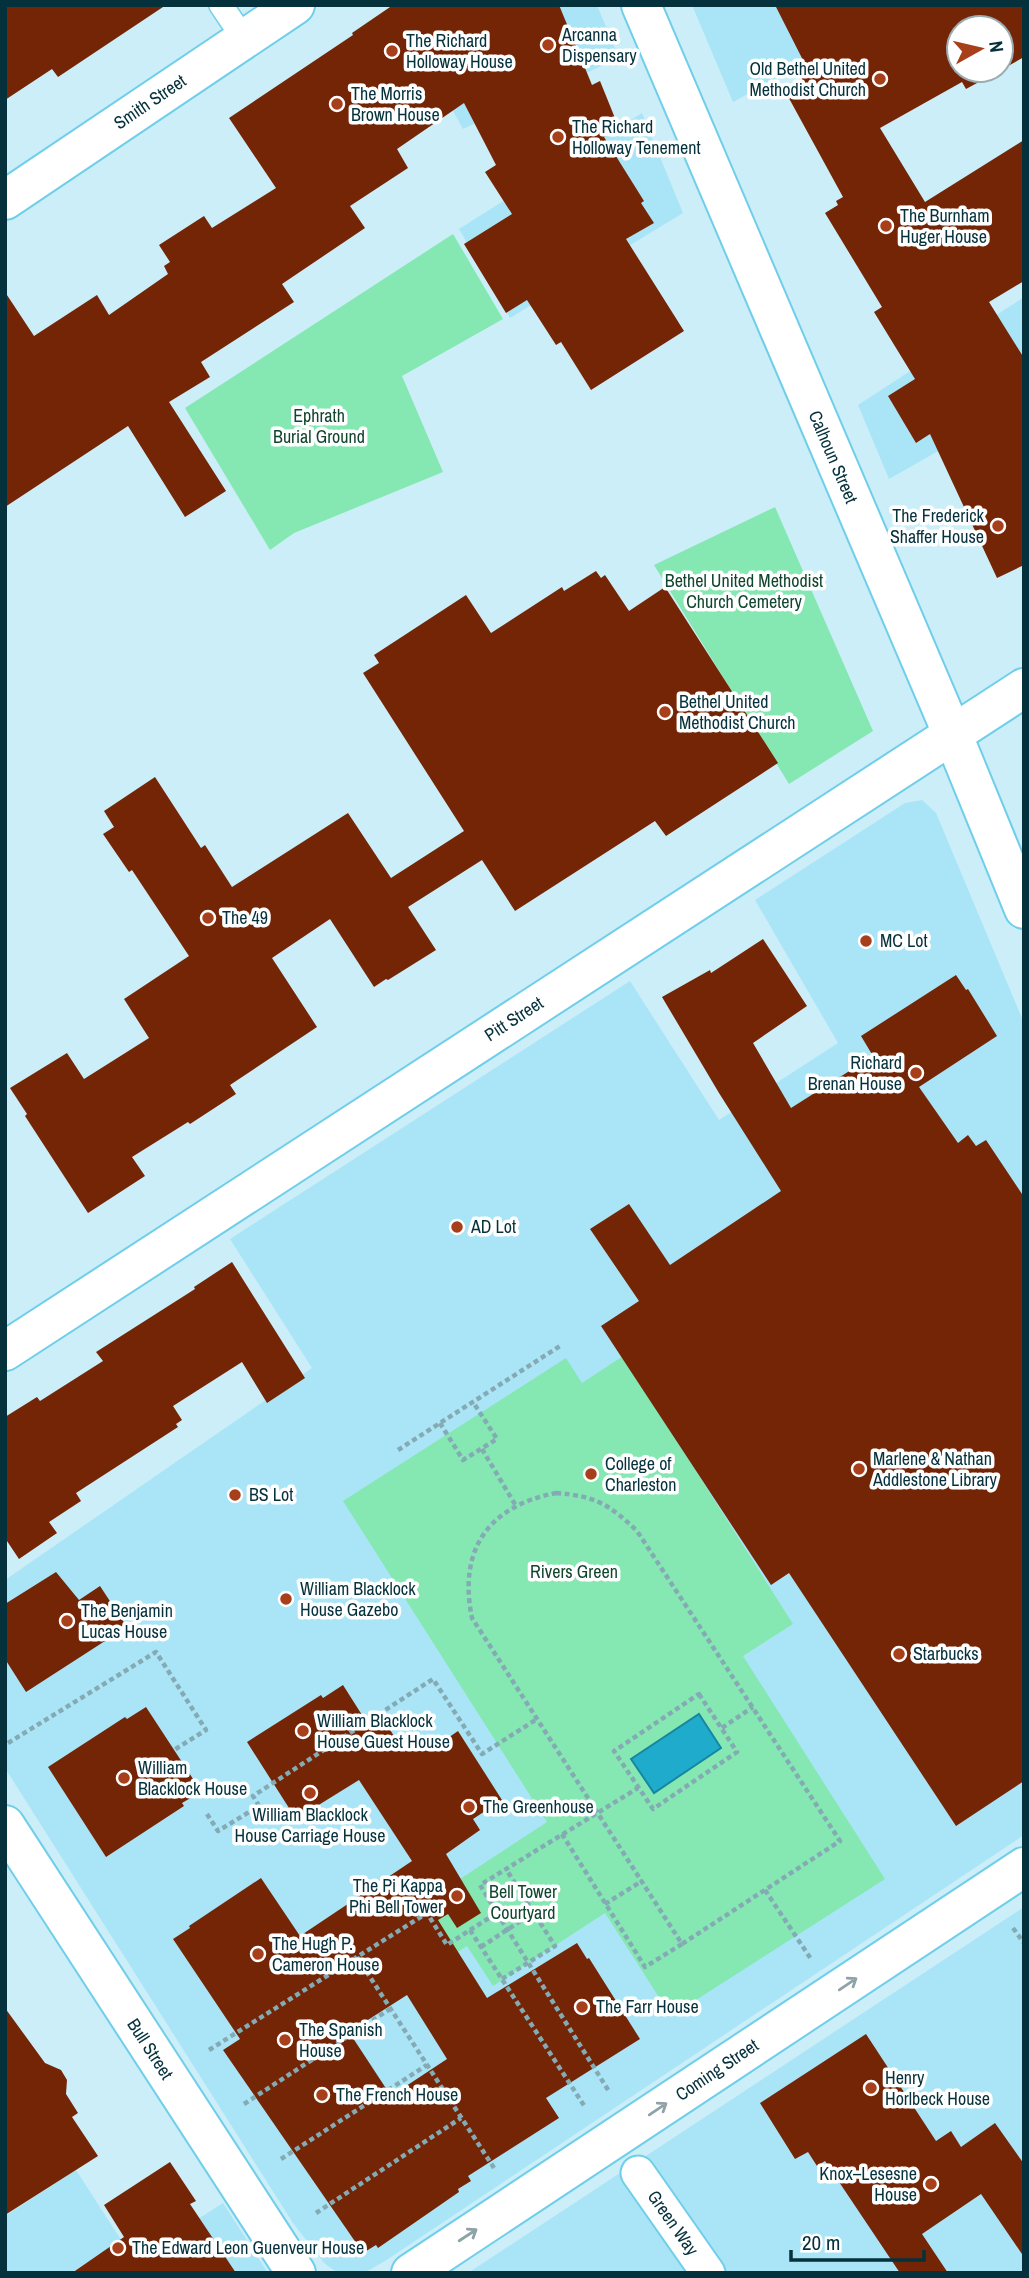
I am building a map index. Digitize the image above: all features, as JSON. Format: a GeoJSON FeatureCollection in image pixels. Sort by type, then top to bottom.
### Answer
{"type":"FeatureCollection","features":[{"type":"Feature","properties":{"kind":"street","name":"Smith Street"},"geometry":{"type":"LineString","coordinates":[[5,200],[295,5]]}},
{"type":"Feature","properties":{"kind":"street","name":"Calhoun Street"},"geometry":{"type":"LineString","coordinates":[[641,5],[952,733],[1024,909]]}},
{"type":"Feature","properties":{"kind":"street","name":"Pitt Street"},"geometry":{"type":"LineString","coordinates":[[5,1351],[1024,688]]}},
{"type":"Feature","properties":{"kind":"street","name":"Bull Street"},"geometry":{"type":"LineString","coordinates":[[5,1825],[296,2273]]}},
{"type":"Feature","properties":{"kind":"street","name":"Coming Street"},"geometry":{"type":"LineString","coordinates":[[411,2273],[1024,1867]]}},
{"type":"Feature","properties":{"kind":"street","name":"Green Way"},"geometry":{"type":"LineString","coordinates":[[638,2173],[708,2273]]}},
{"type":"Feature","properties":{"kind":"lane"},"geometry":{"type":"LineString","coordinates":[[220,5],[244,39]]}},
{"type":"Feature","properties":{"kind":"path"},"geometry":{"type":"LineString","coordinates":[[398,1450],[560,1346]]}},
{"type":"Feature","properties":{"kind":"path"},"geometry":{"type":"LineString","coordinates":[[440,1423],[463,1460],[482,1449],[496,1439],[474,1402]]}},
{"type":"Feature","properties":{"kind":"path"},"geometry":{"type":"LineString","coordinates":[[482,1449],[516,1506]]}},
{"type":"Feature","properties":{"kind":"path"},"geometry":{"type":"LineString","coordinates":[[562,1835],[645,1967],[682,1944],[840,1841],[638,1531],[616,1510],[600,1501],[582,1495],[556,1493],[531,1497],[503,1513],[481,1538],[469,1567],[467,1593],[472,1618],[682,1944]]}},
{"type":"Feature","properties":{"kind":"path"},"geometry":{"type":"LineString","coordinates":[[8,1744],[156,1652],[206,1730],[174,1750]]}},
{"type":"Feature","properties":{"kind":"path"},"geometry":{"type":"LineString","coordinates":[[207,1814],[218,1831],[259,1806],[253,1796],[433,1679],[482,1754],[537,1719]]}},
{"type":"Feature","properties":{"kind":"path"},"geometry":{"type":"LineString","coordinates":[[699,1694],[737,1752],[653,1809],[639,1787],[614,1751],[699,1694]]}},
{"type":"Feature","properties":{"kind":"path"},"geometry":{"type":"LineString","coordinates":[[722,1728],[752,1707]]}},
{"type":"Feature","properties":{"kind":"path"},"geometry":{"type":"LineString","coordinates":[[611,2095],[480,1885],[639,1787]]}},
{"type":"Feature","properties":{"kind":"path"},"geometry":{"type":"LineString","coordinates":[[502,1979],[555,1946],[506,1869]]}},
{"type":"Feature","properties":{"kind":"path"},"geometry":{"type":"LineString","coordinates":[[606,1903],[642,1881]]}},
{"type":"Feature","properties":{"kind":"path"},"geometry":{"type":"LineString","coordinates":[[765,1890],[812,1961]]}},
{"type":"Feature","properties":{"kind":"path"},"geometry":{"type":"LineString","coordinates":[[481,1947],[534,1912]]}},
{"type":"Feature","properties":{"kind":"path"},"geometry":{"type":"LineString","coordinates":[[209,2050],[427,1913],[447,1945],[497,1913]]}},
{"type":"Feature","properties":{"kind":"path"},"geometry":{"type":"LineString","coordinates":[[1013,1928],[1024,1944]]}},
{"type":"Feature","properties":{"kind":"path"},"geometry":{"type":"LineString","coordinates":[[470,1930],[587,2110]]}},
{"type":"Feature","properties":{"kind":"path"},"geometry":{"type":"LineString","coordinates":[[357,1957],[497,2173]]}},
{"type":"Feature","properties":{"kind":"path"},"geometry":{"type":"LineString","coordinates":[[244,2104],[390,2009]]}},
{"type":"Feature","properties":{"kind":"path"},"geometry":{"type":"LineString","coordinates":[[281,2159],[427,2065]]}},
{"type":"Feature","properties":{"kind":"path"},"geometry":{"type":"LineString","coordinates":[[316,2213],[461,2118]]}},
{"type":"Feature","properties":{"kind":"shaded area"},"geometry":{"type":"Polygon","coordinates":[[[439,5],[597,5],[619,58],[463,129],[431,71],[439,5]]]}},
{"type":"Feature","properties":{"kind":"shaded area"},"geometry":{"type":"Polygon","coordinates":[[[692,5],[912,5],[733,102],[692,5]]]}},
{"type":"Feature","properties":{"kind":"shaded area"},"geometry":{"type":"Polygon","coordinates":[[[642,113],[683,213],[510,318],[459,229],[642,113]]]}},
{"type":"Feature","properties":{"kind":"shaded area"},"geometry":{"type":"Polygon","coordinates":[[[1024,297],[1024,402],[889,479],[858,405],[1024,297]]]}},
{"type":"Feature","properties":{"kind":"shaded area","name":"College of Charleston"},"geometry":{"type":"Polygon","coordinates":[[[922,800],[936,813],[1024,1023],[1024,1835],[385,2261],[364,2273],[338,2273],[324,2263],[293,2223],[5,1768],[5,1580],[312,1368],[230,1239],[630,981],[719,1120],[838,1043],[755,900],[905,803],[922,800]]]}},
{"type":"Feature","properties":{"kind":"shaded area"},"geometry":{"type":"Polygon","coordinates":[[[1024,1907],[1024,2273],[468,2273],[1024,1907]]]}},
{"type":"Feature","properties":{"kind":"shaded area"},"geometry":{"type":"Polygon","coordinates":[[[76,2170],[134,2260],[223,2203],[268,2273],[5,2273],[5,2216],[76,2170]]]}},
{"type":"Feature","properties":{"kind":"green space","name":"Ephrath Burial Ground"},"geometry":{"type":"Polygon","coordinates":[[[453,234],[503,319],[402,376],[443,472],[294,533],[270,550],[185,408],[453,234]]]}},
{"type":"Feature","properties":{"kind":"green space","name":"Bethel United Methodist Church Cemetery"},"geometry":{"type":"Polygon","coordinates":[[[775,507],[873,731],[789,784],[654,565],[775,507]]]}},
{"type":"Feature","properties":{"kind":"green space","name":"Rivers Green"},"geometry":{"type":"Polygon","coordinates":[[[623,1356],[793,1624],[743,1656],[885,1879],[671,2016],[605,1913],[493,1986],[467,1946],[431,1969],[399,1919],[547,1822],[343,1501],[566,1358],[582,1383],[623,1356]]]}},
{"type":"Feature","properties":{"kind":"water"},"geometry":{"type":"Polygon","coordinates":[[[699,1714],[721,1748],[654,1793],[631,1759],[699,1714]]]}},
{"type":"Feature","properties":{"kind":"building"},"geometry":{"type":"Polygon","coordinates":[[[5,5],[166,5],[58,77],[52,69],[5,100],[5,5]]]}},
{"type":"Feature","properties":{"kind":"building"},"geometry":{"type":"Polygon","coordinates":[[[393,5],[559,5],[592,85],[600,81],[619,128],[604,137],[644,201],[641,203],[654,223],[626,239],[684,331],[591,390],[561,342],[556,345],[527,300],[506,313],[464,244],[512,214],[485,172],[496,165],[464,103],[397,149],[408,168],[350,206],[365,228],[282,284],[294,302],[201,362],[210,377],[169,402],[226,491],[185,517],[128,426],[5,507],[5,292],[34,336],[97,295],[109,315],[168,274],[164,266],[170,262],[159,245],[204,216],[212,228],[276,188],[229,118],[393,5]]]}},
{"type":"Feature","properties":{"kind":"building"},"geometry":{"type":"Polygon","coordinates":[[[775,5],[1024,5],[1024,57],[1015,62],[1015,14],[945,14],[945,84],[958,84],[880,128],[925,202],[1024,140],[1024,281],[989,302],[1024,358],[1024,565],[997,578],[930,434],[916,443],[888,396],[915,379],[874,312],[882,307],[825,213],[838,205],[836,201],[843,197],[785,91],[803,81],[800,75],[808,70],[775,5]]]}},
{"type":"Feature","properties":{"kind":"building"},"geometry":{"type":"Polygon","coordinates":[[[596,571],[601,578],[605,575],[629,611],[665,587],[778,763],[666,836],[655,821],[515,911],[482,860],[408,907],[436,950],[374,987],[330,919],[272,958],[317,1027],[230,1085],[236,1094],[132,1157],[145,1176],[88,1213],[10,1088],[67,1053],[84,1079],[149,1038],[124,999],[189,956],[132,870],[129,872],[103,834],[114,827],[104,811],[155,777],[201,848],[205,845],[232,887],[348,813],[391,878],[464,831],[363,673],[379,663],[374,655],[466,595],[491,633],[562,587],[564,591],[596,571]]]}},
{"type":"Feature","properties":{"kind":"building","name":"Marlene & Nathan Addlestone Library"},"geometry":{"type":"Polygon","coordinates":[[[763,939],[807,1006],[753,1043],[791,1108],[873,1056],[861,1036],[956,975],[966,990],[968,989],[997,1036],[919,1087],[958,1143],[968,1135],[976,1146],[986,1140],[1024,1197],[1024,1781],[956,1826],[789,1573],[771,1585],[601,1326],[639,1301],[590,1229],[629,1204],[670,1265],[781,1191],[662,997],[710,970],[711,973],[763,939]]]}},
{"type":"Feature","properties":{"kind":"building"},"geometry":{"type":"Polygon","coordinates":[[[232,1262],[305,1378],[267,1403],[242,1362],[173,1406],[182,1420],[176,1424],[178,1427],[76,1493],[81,1501],[49,1522],[57,1533],[19,1559],[5,1538],[5,1417],[37,1397],[40,1401],[103,1361],[96,1352],[232,1262]]]}},
{"type":"Feature","properties":{"kind":"building","name":"The Benjamin Lucas House"},"geometry":{"type":"Polygon","coordinates":[[[56,1572],[79,1600],[100,1586],[125,1624],[103,1638],[105,1641],[26,1692],[5,1659],[5,1604],[56,1572]]]}},
{"type":"Feature","properties":{"kind":"building"},"geometry":{"type":"Polygon","coordinates":[[[343,1685],[369,1726],[382,1717],[404,1752],[422,1740],[429,1751],[458,1731],[502,1800],[473,1819],[480,1830],[446,1854],[481,1913],[457,1928],[448,1914],[438,1920],[487,1998],[577,1943],[640,2039],[546,2098],[559,2118],[468,2176],[471,2181],[458,2189],[459,2192],[378,2248],[376,2245],[363,2253],[223,2050],[240,2039],[173,1939],[261,1878],[300,1936],[412,1861],[359,1780],[296,1819],[247,1742],[321,1695],[323,1698],[343,1685]],[[407,1995],[349,2032],[391,2096],[447,2059],[407,1995]]]}},
{"type":"Feature","properties":{"kind":"building","name":"William Blacklock House"},"geometry":{"type":"Polygon","coordinates":[[[146,1707],[199,1788],[192,1792],[194,1796],[182,1803],[184,1806],[106,1857],[48,1767],[125,1717],[127,1719],[146,1707]]]}},
{"type":"Feature","properties":{"kind":"building"},"geometry":{"type":"Polygon","coordinates":[[[5,2008],[45,2063],[61,2070],[67,2080],[66,2094],[78,2113],[72,2117],[98,2156],[5,2215],[5,2008]]]}},
{"type":"Feature","properties":{"kind":"building"},"geometry":{"type":"Polygon","coordinates":[[[866,2034],[936,2141],[951,2131],[961,2147],[995,2123],[1024,2164],[1024,2257],[981,2194],[922,2234],[948,2273],[900,2273],[825,2161],[817,2166],[808,2152],[795,2159],[760,2103],[866,2034]]]}},
{"type":"Feature","properties":{"kind":"building"},"geometry":{"type":"Polygon","coordinates":[[[170,2162],[196,2201],[190,2204],[236,2273],[72,2273],[124,2237],[104,2205],[170,2162]]]}},
{"type":"Feature","properties":{"kind":"place","name":"Arcanna Dispensary"},"geometry":{"type":"Point","coordinates":[548,45]}},
{"type":"Feature","properties":{"kind":"place","name":"The Richard Holloway House"},"geometry":{"type":"Point","coordinates":[392,51]}},
{"type":"Feature","properties":{"kind":"place","name":"Old Bethel United Methodist Church"},"geometry":{"type":"Point","coordinates":[880,79]}},
{"type":"Feature","properties":{"kind":"place","name":"The Morris Brown House"},"geometry":{"type":"Point","coordinates":[337,104]}},
{"type":"Feature","properties":{"kind":"place","name":"The Richard Holloway Tenement"},"geometry":{"type":"Point","coordinates":[558,137]}},
{"type":"Feature","properties":{"kind":"place","name":"The Burnham Huger House"},"geometry":{"type":"Point","coordinates":[886,226]}},
{"type":"Feature","properties":{"kind":"place","name":"The Frederick Shaffer House"},"geometry":{"type":"Point","coordinates":[998,526]}},
{"type":"Feature","properties":{"kind":"place","name":"Bethel United Methodist Church"},"geometry":{"type":"Point","coordinates":[665,712]}},
{"type":"Feature","properties":{"kind":"place","name":"The 49"},"geometry":{"type":"Point","coordinates":[208,918]}},
{"type":"Feature","properties":{"kind":"place","name":"MC Lot"},"geometry":{"type":"Point","coordinates":[866,941]}},
{"type":"Feature","properties":{"kind":"place","name":"Richard Brenan House"},"geometry":{"type":"Point","coordinates":[916,1073]}},
{"type":"Feature","properties":{"kind":"place","name":"AD Lot"},"geometry":{"type":"Point","coordinates":[457,1227]}},
{"type":"Feature","properties":{"kind":"place","name":"Marlene & Nathan Addlestone Library"},"geometry":{"type":"Point","coordinates":[859,1469]}},
{"type":"Feature","properties":{"kind":"place","name":"College of Charleston"},"geometry":{"type":"Point","coordinates":[591,1474]}},
{"type":"Feature","properties":{"kind":"place","name":"BS Lot"},"geometry":{"type":"Point","coordinates":[235,1495]}},
{"type":"Feature","properties":{"kind":"place","name":"William Blacklock House Gazebo"},"geometry":{"type":"Point","coordinates":[286,1599]}},
{"type":"Feature","properties":{"kind":"place","name":"The Benjamin Lucas House"},"geometry":{"type":"Point","coordinates":[67,1621]}},
{"type":"Feature","properties":{"kind":"place","name":"Starbucks"},"geometry":{"type":"Point","coordinates":[899,1654]}},
{"type":"Feature","properties":{"kind":"place","name":"William Blacklock House Guest House"},"geometry":{"type":"Point","coordinates":[303,1731]}},
{"type":"Feature","properties":{"kind":"place","name":"William Blacklock House"},"geometry":{"type":"Point","coordinates":[124,1778]}},
{"type":"Feature","properties":{"kind":"place","name":"William Blacklock House Carriage House"},"geometry":{"type":"Point","coordinates":[310,1793]}},
{"type":"Feature","properties":{"kind":"place","name":"The Greenhouse"},"geometry":{"type":"Point","coordinates":[469,1807]}},
{"type":"Feature","properties":{"kind":"place","name":"The Pi Kappa Phi Bell Tower"},"geometry":{"type":"Point","coordinates":[457,1896]}},
{"type":"Feature","properties":{"kind":"place","name":"The Hugh P. Cameron House"},"geometry":{"type":"Point","coordinates":[258,1954]}},
{"type":"Feature","properties":{"kind":"place","name":"The Farr House"},"geometry":{"type":"Point","coordinates":[582,2007]}},
{"type":"Feature","properties":{"kind":"place","name":"The Spanish House"},"geometry":{"type":"Point","coordinates":[285,2040]}},
{"type":"Feature","properties":{"kind":"place","name":"Henry Horlbeck House"},"geometry":{"type":"Point","coordinates":[871,2088]}},
{"type":"Feature","properties":{"kind":"place","name":"The French House"},"geometry":{"type":"Point","coordinates":[322,2095]}},
{"type":"Feature","properties":{"kind":"place","name":"Knox–Lesesne House"},"geometry":{"type":"Point","coordinates":[931,2184]}},
{"type":"Feature","properties":{"kind":"place","name":"The Edward Leon Guenveur House"},"geometry":{"type":"Point","coordinates":[118,2248]}},
{"type":"Feature","properties":{"kind":"park label","name":"Bell Tower Courtyard"},"geometry":{"type":"Point","coordinates":[523,1902]}}]}
